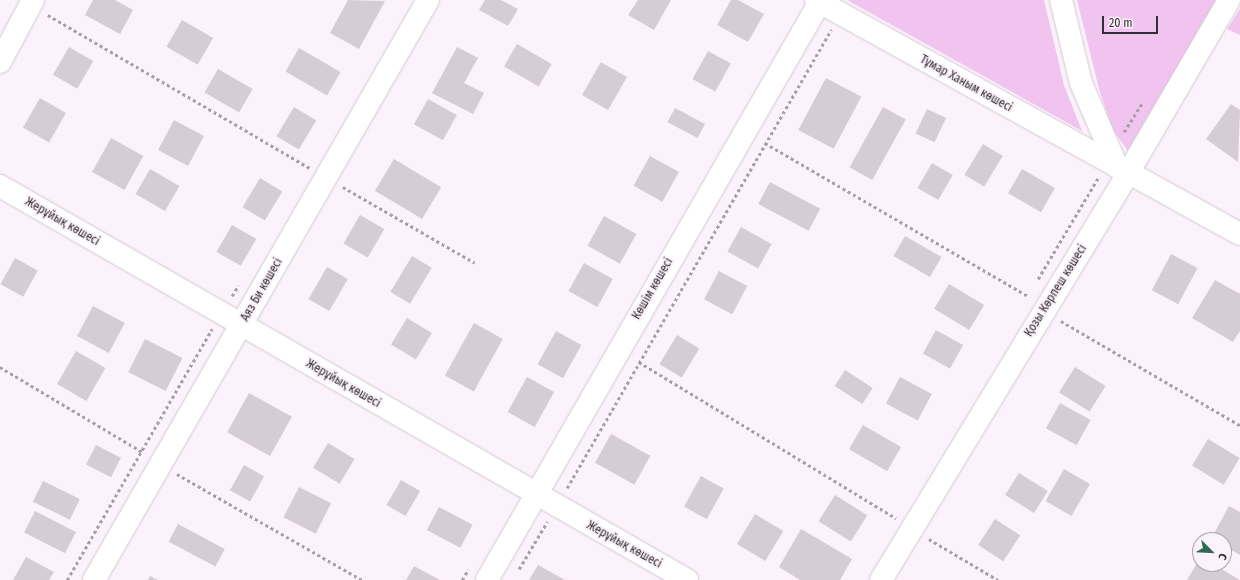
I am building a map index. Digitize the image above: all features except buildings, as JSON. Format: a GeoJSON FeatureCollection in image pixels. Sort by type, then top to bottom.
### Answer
{"type":"FeatureCollection","features":[{"type":"Feature","properties":{"kind":"street","name":"Аяз Би көшесі"},"geometry":{"type":"LineString","coordinates":[[94,580],[428,0]]}},
{"type":"Feature","properties":{"kind":"street"},"geometry":{"type":"LineString","coordinates":[[1061,0],[1081,83],[1122,170]]}},
{"type":"Feature","properties":{"kind":"street","name":"Қозы Көрпеш көшесі"},"geometry":{"type":"LineString","coordinates":[[881,580],[1044,311],[1122,170],[1229,0]]}},
{"type":"Feature","properties":{"kind":"street","name":"Тұмар Ханым көшесі"},"geometry":{"type":"LineString","coordinates":[[819,1],[840,14],[1240,234]]}},
{"type":"Feature","properties":{"kind":"street","name":"Көшім көшесі"},"geometry":{"type":"LineString","coordinates":[[487,580],[537,495],[618,348],[746,130],[819,1]]}},
{"type":"Feature","properties":{"kind":"street"},"geometry":{"type":"LineString","coordinates":[[0,62],[32,2]]}},
{"type":"Feature","properties":{"kind":"street","name":"Жерұйық көшесі"},"geometry":{"type":"LineString","coordinates":[[0,186],[687,580]]}},
{"type":"Feature","properties":{"kind":"path"},"geometry":{"type":"LineString","coordinates":[[32,2],[326,177],[475,263]]}},
{"type":"Feature","properties":{"kind":"path"},"geometry":{"type":"LineString","coordinates":[[516,573],[640,362],[840,14]]}},
{"type":"Feature","properties":{"kind":"path"},"geometry":{"type":"LineString","coordinates":[[746,130],[765,143],[1028,295],[1044,311],[1240,425]]}},
{"type":"Feature","properties":{"kind":"path"},"geometry":{"type":"LineString","coordinates":[[67,580],[239,284]]}},
{"type":"Feature","properties":{"kind":"path"},"geometry":{"type":"LineString","coordinates":[[618,348],[912,529],[998,580]]}},
{"type":"Feature","properties":{"kind":"path"},"geometry":{"type":"LineString","coordinates":[[0,368],[161,464],[362,580]]}},
{"type":"Feature","properties":{"kind":"shaded area"},"geometry":{"type":"Polygon","coordinates":[[[847,0],[1044,0],[1064,85],[1082,131],[847,0]]]}},
{"type":"Feature","properties":{"kind":"shaded area"},"geometry":{"type":"Polygon","coordinates":[[[1077,0],[1219,0],[1128,151],[1113,130],[1099,89],[1077,0]]]}},
{"type":"Feature","properties":{"kind":"shaded area"},"geometry":{"type":"Polygon","coordinates":[[[1240,9],[1240,35],[1227,29],[1240,9]]]}}]}
